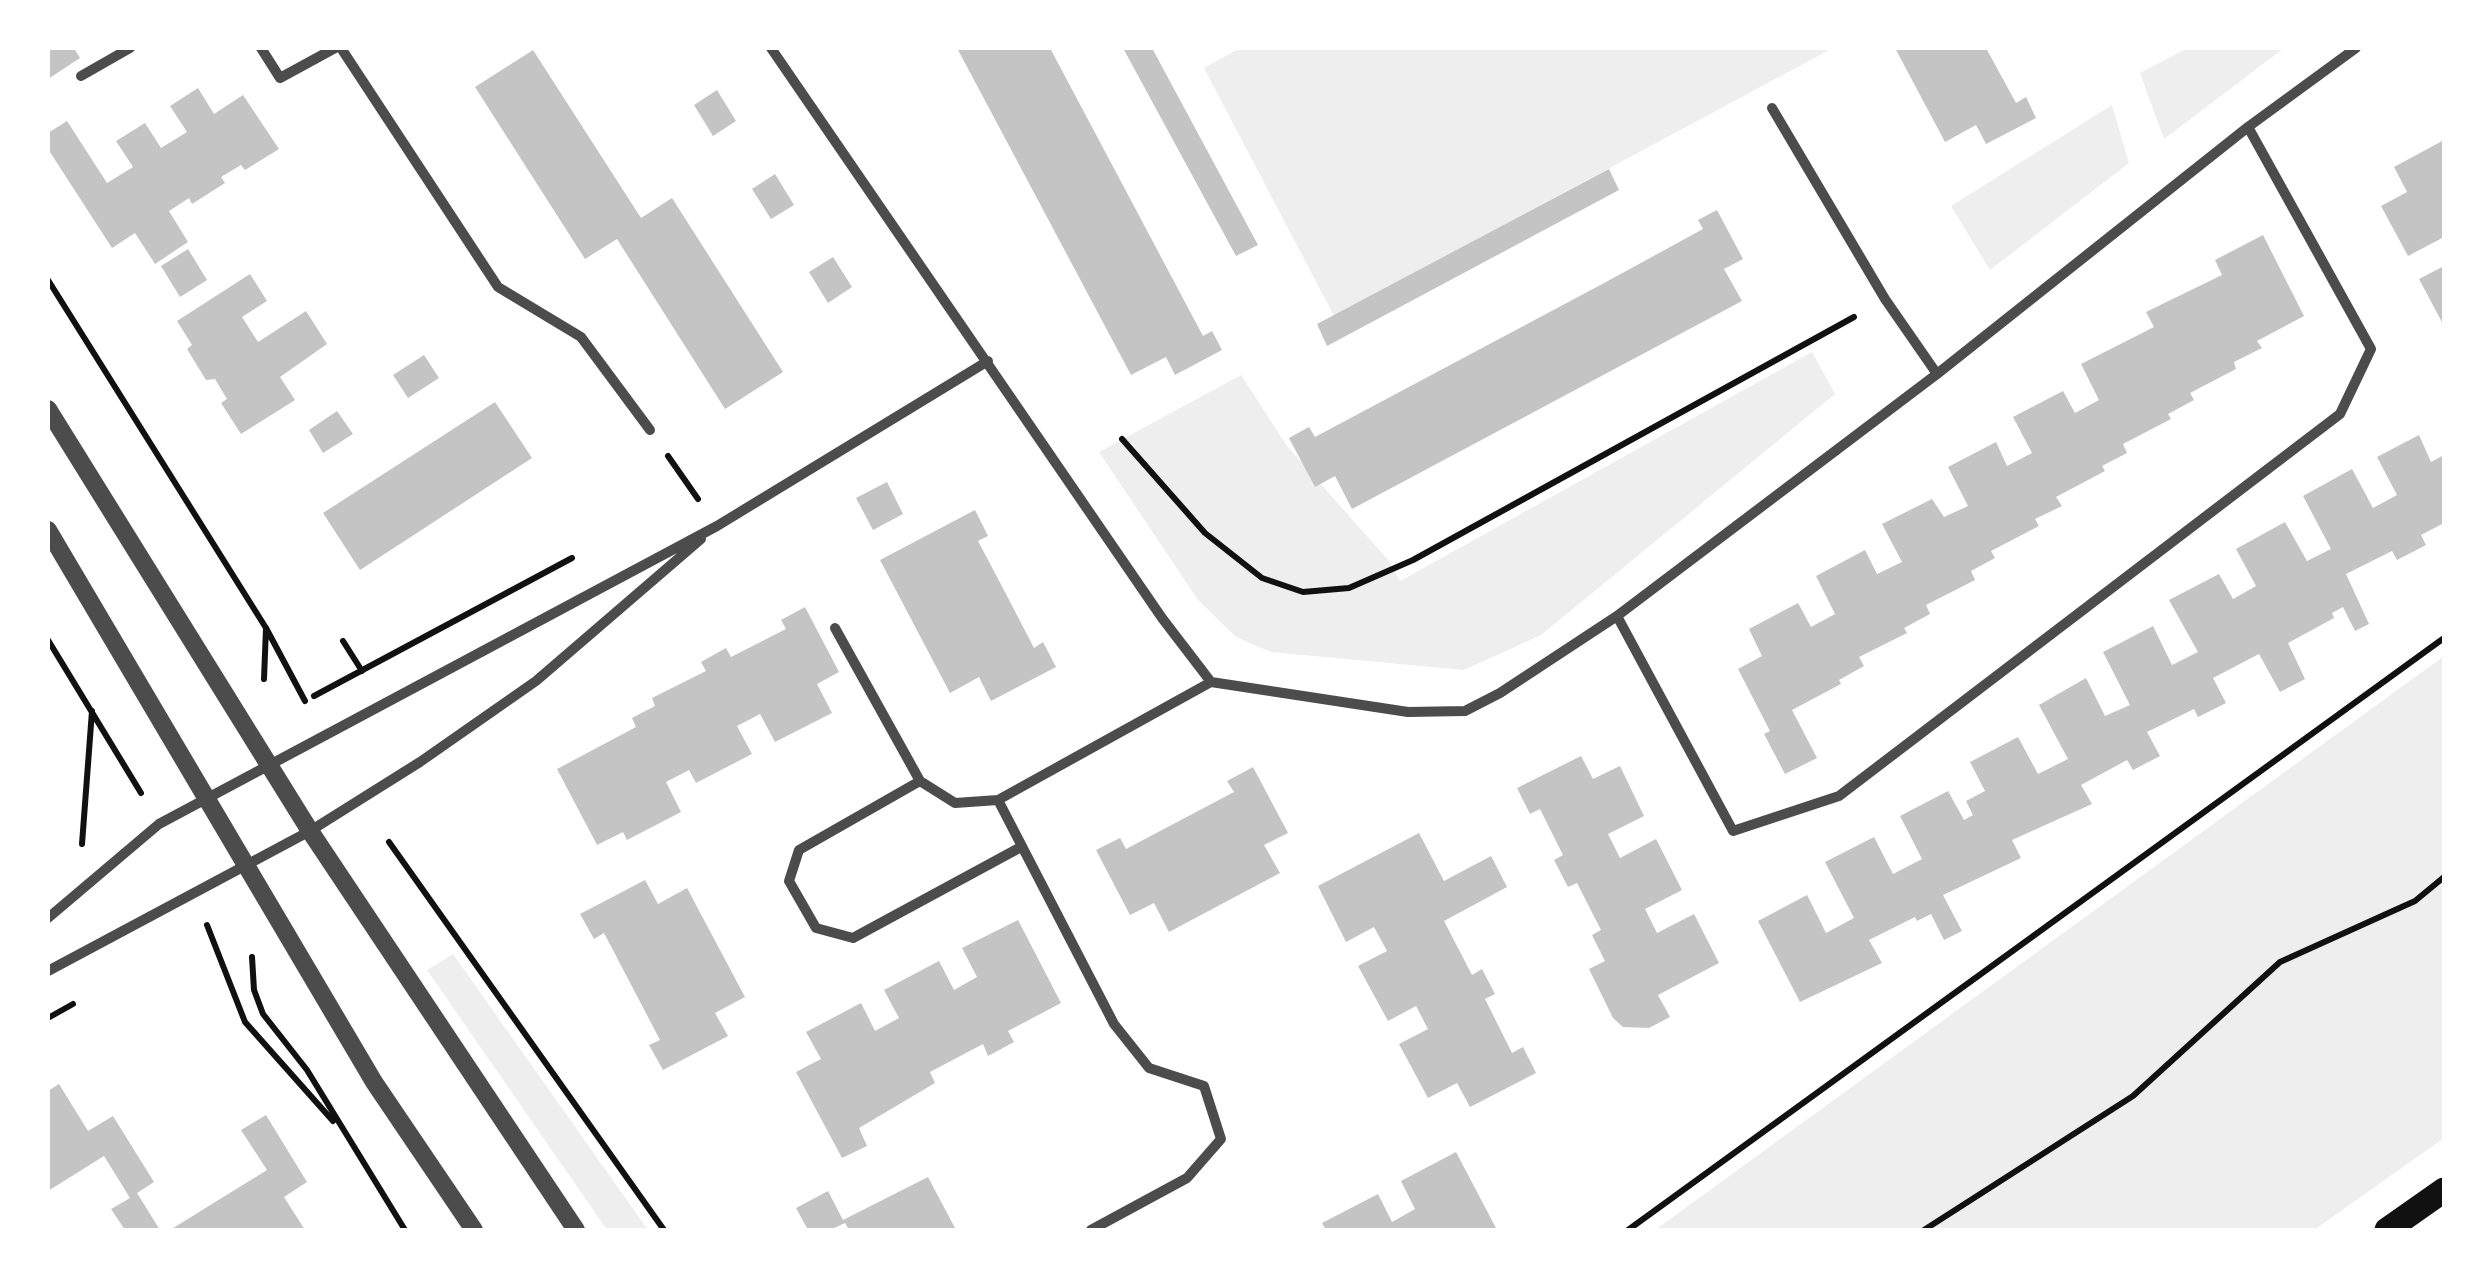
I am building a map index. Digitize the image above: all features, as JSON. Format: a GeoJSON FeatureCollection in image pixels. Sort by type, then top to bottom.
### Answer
{"type":"FeatureCollection","features":[{"type":"Feature","properties":{"kind":"main road"},"geometry":{"type":"LineString","coordinates":[[2387,1230],[2444,1190]]}},
{"type":"Feature","properties":{"kind":"street"},"geometry":{"type":"LineString","coordinates":[[81,76],[130,48]]}},
{"type":"Feature","properties":{"kind":"street"},"geometry":{"type":"LineString","coordinates":[[261,48],[280,78],[338,48],[498,287],[581,337],[650,430]]}},
{"type":"Feature","properties":{"kind":"street"},"geometry":{"type":"LineString","coordinates":[[770,48],[1162,618],[1211,682]]}},
{"type":"Feature","properties":{"kind":"street"},"geometry":{"type":"LineString","coordinates":[[835,628],[920,782],[955,802],[998,800],[1211,682],[1408,712],[1465,710],[1500,694],[1617,616],[1937,374],[2248,127],[2356,48]]}},
{"type":"Feature","properties":{"kind":"street"},"geometry":{"type":"LineString","coordinates":[[1772,108],[1885,300],[1937,374]]}},
{"type":"Feature","properties":{"kind":"street"},"geometry":{"type":"LineString","coordinates":[[1617,616],[1733,832],[1839,796],[2340,414],[2371,349],[2248,127]]}},
{"type":"Feature","properties":{"kind":"street"},"geometry":{"type":"LineString","coordinates":[[48,918],[160,824],[717,526],[988,361]]}},
{"type":"Feature","properties":{"kind":"street"},"geometry":{"type":"LineString","coordinates":[[48,410],[310,830],[576,1230]]}},
{"type":"Feature","properties":{"kind":"street"},"geometry":{"type":"LineString","coordinates":[[48,971],[310,830],[420,762],[536,681],[717,526]]}},
{"type":"Feature","properties":{"kind":"street"},"geometry":{"type":"LineString","coordinates":[[48,530],[374,1082],[474,1230]]}},
{"type":"Feature","properties":{"kind":"street"},"geometry":{"type":"LineString","coordinates":[[920,782],[799,850],[790,880],[816,928],[853,938],[1021,847]]}},
{"type":"Feature","properties":{"kind":"street"},"geometry":{"type":"LineString","coordinates":[[998,800],[1114,1024],[1149,1068],[1204,1086],[1222,1138],[1187,1178],[1092,1230]]}},
{"type":"Feature","properties":{"kind":"path"},"geometry":{"type":"LineString","coordinates":[[48,280],[266,628],[305,701]]}},
{"type":"Feature","properties":{"kind":"path"},"geometry":{"type":"LineString","coordinates":[[1122,439],[1205,533],[1262,578],[1303,592],[1349,588],[1414,560],[1885,300]]}},
{"type":"Feature","properties":{"kind":"path"},"geometry":{"type":"LineString","coordinates":[[650,430],[717,526]]}},
{"type":"Feature","properties":{"kind":"path"},"geometry":{"type":"LineString","coordinates":[[1628,1230],[2444,638]]}},
{"type":"Feature","properties":{"kind":"path"},"geometry":{"type":"LineString","coordinates":[[48,640],[160,824]]}},
{"type":"Feature","properties":{"kind":"path"},"geometry":{"type":"LineString","coordinates":[[79,890],[92,710]]}},
{"type":"Feature","properties":{"kind":"path"},"geometry":{"type":"LineString","coordinates":[[389,842],[664,1230]]}},
{"type":"Feature","properties":{"kind":"path"},"geometry":{"type":"LineString","coordinates":[[1924,1230],[2132,1096],[2280,962],[2415,900],[2444,877]]}},
{"type":"Feature","properties":{"kind":"path"},"geometry":{"type":"LineString","coordinates":[[245,1022],[341,1129],[405,1230]]}},
{"type":"Feature","properties":{"kind":"shaded area"},"geometry":{"type":"Polygon","coordinates":[[[1240,48],[1833,48],[1334,316],[1204,68],[1240,48]]]}},
{"type":"Feature","properties":{"kind":"shaded area"},"geometry":{"type":"Polygon","coordinates":[[[2188,48],[2284,48],[2164,139],[2140,73],[2188,48]]]}},
{"type":"Feature","properties":{"kind":"shaded area"},"geometry":{"type":"Polygon","coordinates":[[[2112,105],[2129,163],[1990,270],[1951,206],[2112,105]]]}},
{"type":"Feature","properties":{"kind":"shaded area"},"geometry":{"type":"Polygon","coordinates":[[[1812,352],[1835,394],[1541,635],[1464,670],[1271,652],[1236,637],[1198,600],[1099,452],[1241,375],[1287,446],[1389,561],[1400,581],[1812,352]]]}},
{"type":"Feature","properties":{"kind":"shaded area"},"geometry":{"type":"Polygon","coordinates":[[[2444,656],[2444,1138],[2314,1230],[1655,1230],[2444,656]]]}},
{"type":"Feature","properties":{"kind":"shaded area"},"geometry":{"type":"Polygon","coordinates":[[[453,954],[648,1230],[607,1230],[427,970],[453,954]]]}},
{"type":"Feature","properties":{"kind":"building"},"geometry":{"type":"Polygon","coordinates":[[[48,48],[74,48],[80,58],[48,79],[48,48]]]}},
{"type":"Feature","properties":{"kind":"building"},"geometry":{"type":"Polygon","coordinates":[[[957,48],[1050,48],[1203,336],[1212,331],[1222,350],[1175,375],[1166,357],[1131,375],[957,48]]]}},
{"type":"Feature","properties":{"kind":"building"},"geometry":{"type":"Polygon","coordinates":[[[1123,48],[1152,48],[1258,245],[1236,256],[1123,48]]]}},
{"type":"Feature","properties":{"kind":"building"},"geometry":{"type":"Polygon","coordinates":[[[1895,48],[1986,48],[2016,103],[2026,97],[2036,118],[1986,144],[1976,125],[1945,142],[1895,48]]]}},
{"type":"Feature","properties":{"kind":"building"},"geometry":{"type":"Polygon","coordinates":[[[533,50],[641,218],[672,198],[783,372],[725,409],[617,239],[585,259],[475,87],[533,50]]]}},
{"type":"Feature","properties":{"kind":"building"},"geometry":{"type":"Polygon","coordinates":[[[198,88],[214,114],[243,95],[279,149],[245,170],[241,165],[221,177],[225,183],[192,204],[189,198],[169,211],[188,242],[155,264],[135,233],[112,248],[48,149],[48,133],[67,121],[107,183],[133,167],[116,141],[145,123],[161,148],[187,132],[170,106],[198,88]]]}},
{"type":"Feature","properties":{"kind":"building"},"geometry":{"type":"Polygon","coordinates":[[[717,90],[736,121],[713,136],[694,105],[717,90]]]}},
{"type":"Feature","properties":{"kind":"building"},"geometry":{"type":"Polygon","coordinates":[[[2444,140],[2444,237],[2408,256],[2381,206],[2407,192],[2394,167],[2444,140]]]}},
{"type":"Feature","properties":{"kind":"building"},"geometry":{"type":"Polygon","coordinates":[[[1609,169],[1619,190],[1327,346],[1317,324],[1609,169]]]}},
{"type":"Feature","properties":{"kind":"building"},"geometry":{"type":"Polygon","coordinates":[[[775,174],[794,205],[771,219],[752,189],[775,174]]]}},
{"type":"Feature","properties":{"kind":"building"},"geometry":{"type":"Polygon","coordinates":[[[1717,210],[1743,259],[1724,269],[1742,301],[1352,509],[1335,476],[1315,487],[1289,438],[1309,427],[1315,437],[1606,282],[1703,229],[1698,220],[1717,210]]]}},
{"type":"Feature","properties":{"kind":"building"},"geometry":{"type":"Polygon","coordinates":[[[2263,235],[2304,316],[2257,341],[2262,348],[2234,362],[2236,369],[2190,393],[2194,400],[2168,414],[2171,419],[2123,444],[2127,453],[2102,466],[2105,471],[2056,497],[2062,506],[2035,519],[2039,526],[1991,551],[1995,558],[1971,571],[1975,580],[1926,605],[1930,614],[1904,628],[1907,633],[1859,657],[1864,666],[1839,680],[1841,684],[1792,710],[1817,758],[1785,774],[1764,734],[1770,731],[1738,669],[1762,656],[1749,629],[1798,603],[1811,627],[1835,614],[1816,576],[1865,550],[1877,574],[1902,562],[1882,524],[1932,499],[1944,517],[1968,506],[1948,467],[1996,442],[2007,466],[2032,453],[2013,417],[2063,391],[2075,413],[2099,400],[2081,364],[2154,327],[2146,312],[2222,275],[2215,260],[2263,235]]]}},
{"type":"Feature","properties":{"kind":"building"},"geometry":{"type":"Polygon","coordinates":[[[188,249],[207,280],[180,297],[161,266],[188,249]]]}},
{"type":"Feature","properties":{"kind":"building"},"geometry":{"type":"Polygon","coordinates":[[[833,257],[852,287],[828,303],[809,272],[833,257]]]}},
{"type":"Feature","properties":{"kind":"building"},"geometry":{"type":"Polygon","coordinates":[[[2444,266],[2444,326],[2419,279],[2444,266]]]}},
{"type":"Feature","properties":{"kind":"building"},"geometry":{"type":"Polygon","coordinates":[[[250,274],[267,301],[242,317],[258,342],[306,311],[327,344],[280,377],[295,400],[241,434],[221,403],[227,399],[215,379],[206,380],[187,349],[192,345],[177,321],[250,274]]]}},
{"type":"Feature","properties":{"kind":"building"},"geometry":{"type":"Polygon","coordinates":[[[424,355],[439,378],[408,398],[393,375],[424,355]]]}},
{"type":"Feature","properties":{"kind":"building"},"geometry":{"type":"Polygon","coordinates":[[[495,402],[532,458],[360,570],[323,513],[495,402]]]}},
{"type":"Feature","properties":{"kind":"building"},"geometry":{"type":"Polygon","coordinates":[[[337,411],[353,434],[323,453],[309,430],[337,411]]]}},
{"type":"Feature","properties":{"kind":"building"},"geometry":{"type":"Polygon","coordinates":[[[2419,435],[2431,462],[2444,455],[2444,523],[2421,535],[2426,545],[2397,560],[2392,551],[2346,574],[2369,624],[2355,631],[2343,607],[2332,613],[2334,618],[2288,643],[2305,679],[2280,692],[2259,654],[2213,678],[2226,703],[2198,717],[2194,709],[2147,732],[2160,756],[2133,770],[2127,760],[2081,785],[2092,804],[2012,840],[2021,858],[1943,895],[1962,931],[1944,940],[1931,914],[1917,921],[1915,917],[1869,940],[1882,963],[1800,1002],[1758,921],[1807,895],[1826,933],[1854,918],[1825,862],[1874,837],[1893,874],[1922,859],[1900,816],[1948,791],[1964,820],[1973,815],[1966,801],[1985,791],[1970,762],[2018,737],[2038,774],[2068,759],[2039,705],[2086,678],[2105,716],[2130,705],[2103,652],[2153,626],[2172,665],[2198,652],[2169,600],[2219,574],[2233,599],[2256,586],[2236,549],[2285,522],[2307,561],[2331,549],[2303,496],[2352,469],[2373,508],[2397,495],[2377,457],[2419,435]]]}},
{"type":"Feature","properties":{"kind":"building"},"geometry":{"type":"Polygon","coordinates":[[[887,482],[903,514],[873,530],[856,498],[887,482]]]}},
{"type":"Feature","properties":{"kind":"building"},"geometry":{"type":"Polygon","coordinates":[[[975,510],[988,536],[978,541],[1034,648],[1043,642],[1056,667],[991,701],[979,677],[950,693],[880,560],[975,510]]]}},
{"type":"Feature","properties":{"kind":"building"},"geometry":{"type":"Polygon","coordinates":[[[805,607],[839,672],[817,684],[832,713],[775,742],[760,714],[737,726],[752,754],[696,783],[689,770],[666,782],[681,812],[627,840],[623,832],[597,845],[557,769],[636,727],[632,718],[655,706],[652,698],[706,671],[701,662],[726,648],[731,657],[786,629],[781,620],[805,607]]]}},
{"type":"Feature","properties":{"kind":"building"},"geometry":{"type":"Polygon","coordinates":[[[1581,756],[1593,779],[1620,766],[1644,816],[1608,834],[1620,858],[1656,839],[1682,890],[1645,909],[1657,933],[1694,914],[1719,963],[1658,995],[1670,1017],[1649,1028],[1623,1027],[1613,1018],[1589,969],[1605,961],[1592,935],[1601,930],[1577,883],[1568,887],[1554,860],[1563,855],[1540,809],[1530,814],[1517,788],[1581,756]]]}},
{"type":"Feature","properties":{"kind":"building"},"geometry":{"type":"Polygon","coordinates":[[[1253,767],[1288,833],[1264,845],[1280,873],[1169,932],[1154,903],[1130,915],[1096,850],[1120,838],[1126,849],[1234,792],[1227,781],[1253,767]]]}},
{"type":"Feature","properties":{"kind":"building"},"geometry":{"type":"Polygon","coordinates":[[[1419,833],[1444,881],[1491,856],[1507,887],[1444,921],[1472,975],[1482,969],[1495,994],[1485,999],[1512,1053],[1523,1047],[1536,1073],[1470,1107],[1457,1083],[1428,1098],[1399,1044],[1428,1029],[1416,1006],[1388,1021],[1358,966],[1387,951],[1374,927],[1346,942],[1318,886],[1419,833]]]}},
{"type":"Feature","properties":{"kind":"building"},"geometry":{"type":"Polygon","coordinates":[[[645,880],[658,904],[687,888],[745,997],[715,1013],[728,1036],[663,1070],[649,1045],[660,1040],[604,933],[594,939],[580,914],[645,880]]]}},
{"type":"Feature","properties":{"kind":"building"},"geometry":{"type":"Polygon","coordinates":[[[1018,920],[1061,1003],[1008,1031],[1014,1042],[988,1056],[983,1044],[930,1072],[935,1083],[859,1128],[867,1146],[842,1158],[796,1072],[821,1059],[806,1032],[861,1003],[875,1031],[899,1018],[884,990],[939,961],[954,990],[977,977],[962,948],[1018,920]]]}},
{"type":"Feature","properties":{"kind":"building"},"geometry":{"type":"Polygon","coordinates":[[[59,1084],[88,1131],[113,1116],[154,1182],[137,1193],[160,1230],[125,1230],[111,1209],[130,1198],[104,1156],[48,1191],[48,1091],[59,1084]]]}},
{"type":"Feature","properties":{"kind":"building"},"geometry":{"type":"Polygon","coordinates":[[[266,1115],[307,1182],[284,1197],[305,1230],[170,1230],[267,1170],[241,1130],[266,1115]]]}},
{"type":"Feature","properties":{"kind":"building"},"geometry":{"type":"Polygon","coordinates":[[[1456,1152],[1497,1230],[1326,1230],[1322,1223],[1378,1194],[1392,1222],[1415,1209],[1401,1181],[1456,1152]]]}},
{"type":"Feature","properties":{"kind":"building"},"geometry":{"type":"Polygon","coordinates":[[[928,1177],[956,1230],[849,1230],[845,1223],[830,1230],[808,1230],[796,1208],[828,1191],[843,1220],[928,1177]]]}}]}
